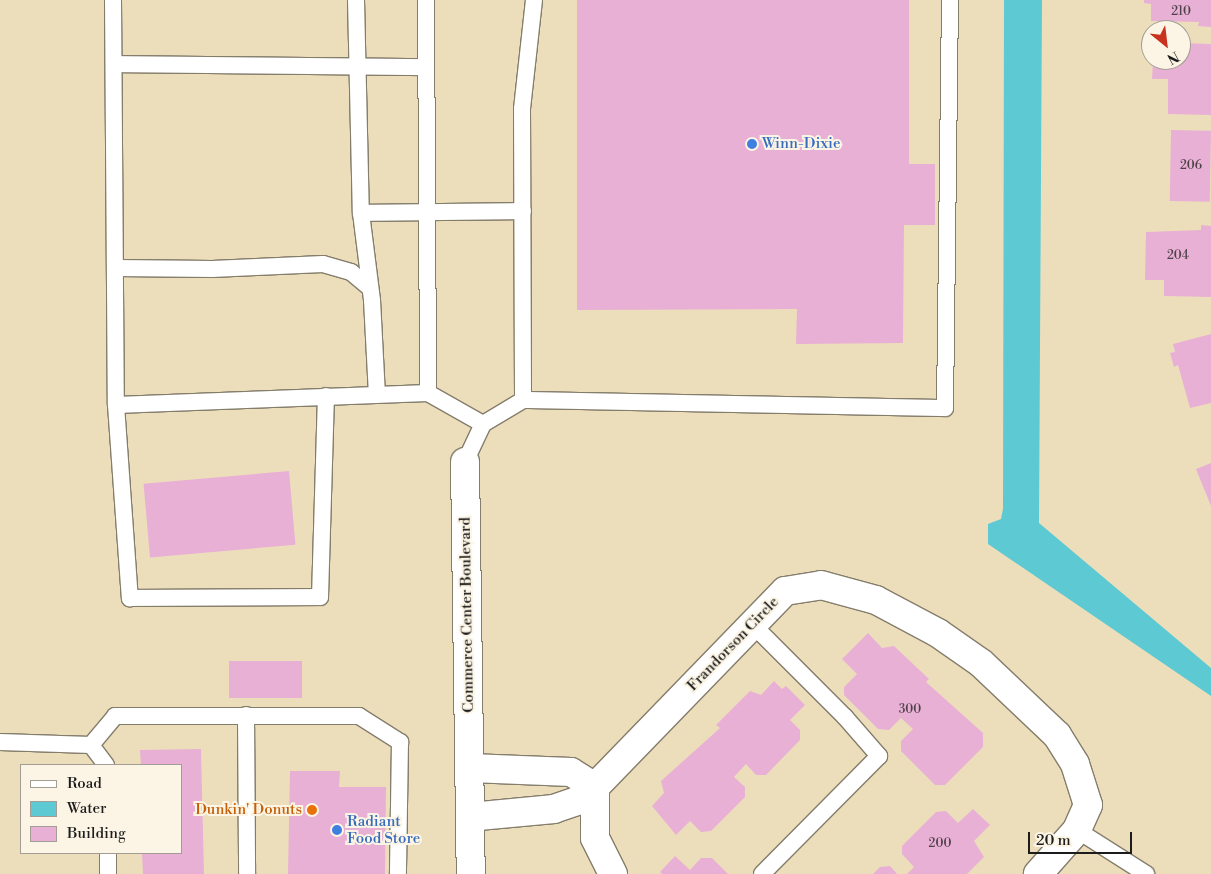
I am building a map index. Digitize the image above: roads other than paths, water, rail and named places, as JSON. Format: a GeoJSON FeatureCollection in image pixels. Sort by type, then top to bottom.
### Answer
{"type":"FeatureCollection","features":[{"type":"Feature","properties":{"kind":"street","name":"Commerce Center Boulevard"},"geometry":{"type":"LineString","coordinates":[[465,462],[470,768]]}},
{"type":"Feature","properties":{"kind":"street","name":"Frandorson Circle"},"geometry":{"type":"LineString","coordinates":[[470,817],[554,809],[577,802],[596,787],[784,591],[821,585],[876,600],[938,633],[981,663],[1057,735],[1075,764],[1088,805],[1077,830],[1038,874]]}},
{"type":"Feature","properties":{"kind":"street"},"geometry":{"type":"LineString","coordinates":[[471,874],[470,768],[571,772],[596,787],[595,838],[614,874]]}},
{"type":"Feature","properties":{"kind":"lane"},"geometry":{"type":"LineString","coordinates":[[113,0],[117,268],[116,405],[130,598],[320,597],[326,396]]}},
{"type":"Feature","properties":{"kind":"lane"},"geometry":{"type":"LineString","coordinates":[[356,0],[356,66],[361,213],[370,288],[377,394]]}},
{"type":"Feature","properties":{"kind":"lane"},"geometry":{"type":"LineString","coordinates":[[426,0],[428,393]]}},
{"type":"Feature","properties":{"kind":"lane"},"geometry":{"type":"LineString","coordinates":[[522,400],[522,109],[534,0]]}},
{"type":"Feature","properties":{"kind":"lane"},"geometry":{"type":"LineString","coordinates":[[465,462],[484,424],[522,400],[945,408],[950,0]]}},
{"type":"Feature","properties":{"kind":"lane"},"geometry":{"type":"LineString","coordinates":[[114,64],[426,66]]}},
{"type":"Feature","properties":{"kind":"lane"},"geometry":{"type":"LineString","coordinates":[[361,213],[523,211]]}},
{"type":"Feature","properties":{"kind":"lane"},"geometry":{"type":"LineString","coordinates":[[117,268],[212,269],[323,264],[351,272],[370,288]]}},
{"type":"Feature","properties":{"kind":"lane"},"geometry":{"type":"LineString","coordinates":[[116,405],[428,393],[484,424]]}},
{"type":"Feature","properties":{"kind":"lane"},"geometry":{"type":"LineString","coordinates":[[752,624],[845,717],[879,756],[762,874]]}},
{"type":"Feature","properties":{"kind":"lane"},"geometry":{"type":"LineString","coordinates":[[246,715],[247,874]]}},
{"type":"Feature","properties":{"kind":"lane"},"geometry":{"type":"LineString","coordinates":[[91,745],[115,716],[359,716],[400,742],[398,874]]}},
{"type":"Feature","properties":{"kind":"lane"},"geometry":{"type":"LineString","coordinates":[[0,742],[91,745]]}},
{"type":"Feature","properties":{"kind":"lane"},"geometry":{"type":"LineString","coordinates":[[91,745],[105,764]]}},
{"type":"Feature","properties":{"kind":"lane"},"geometry":{"type":"LineString","coordinates":[[1077,830],[1146,874]]}},
{"type":"Feature","properties":{"kind":"lane"},"geometry":{"type":"LineString","coordinates":[[108,854],[108,874]]}},
{"type":"Feature","properties":{"kind":"water"},"geometry":{"type":"Polygon","coordinates":[[[1004,0],[1042,0],[1039,523],[1211,668],[1211,696],[988,544],[988,524],[1001,519],[1003,509],[1004,0]]]}},
{"type":"Feature","properties":{"kind":"place","name":"Winn-Dixie"},"geometry":{"type":"Point","coordinates":[752,144]}},
{"type":"Feature","properties":{"kind":"place","name":"Dunkin' Donuts"},"geometry":{"type":"Point","coordinates":[312,810]}},
{"type":"Feature","properties":{"kind":"place","name":"Radiant Food Store"},"geometry":{"type":"Point","coordinates":[337,830]}}]}
